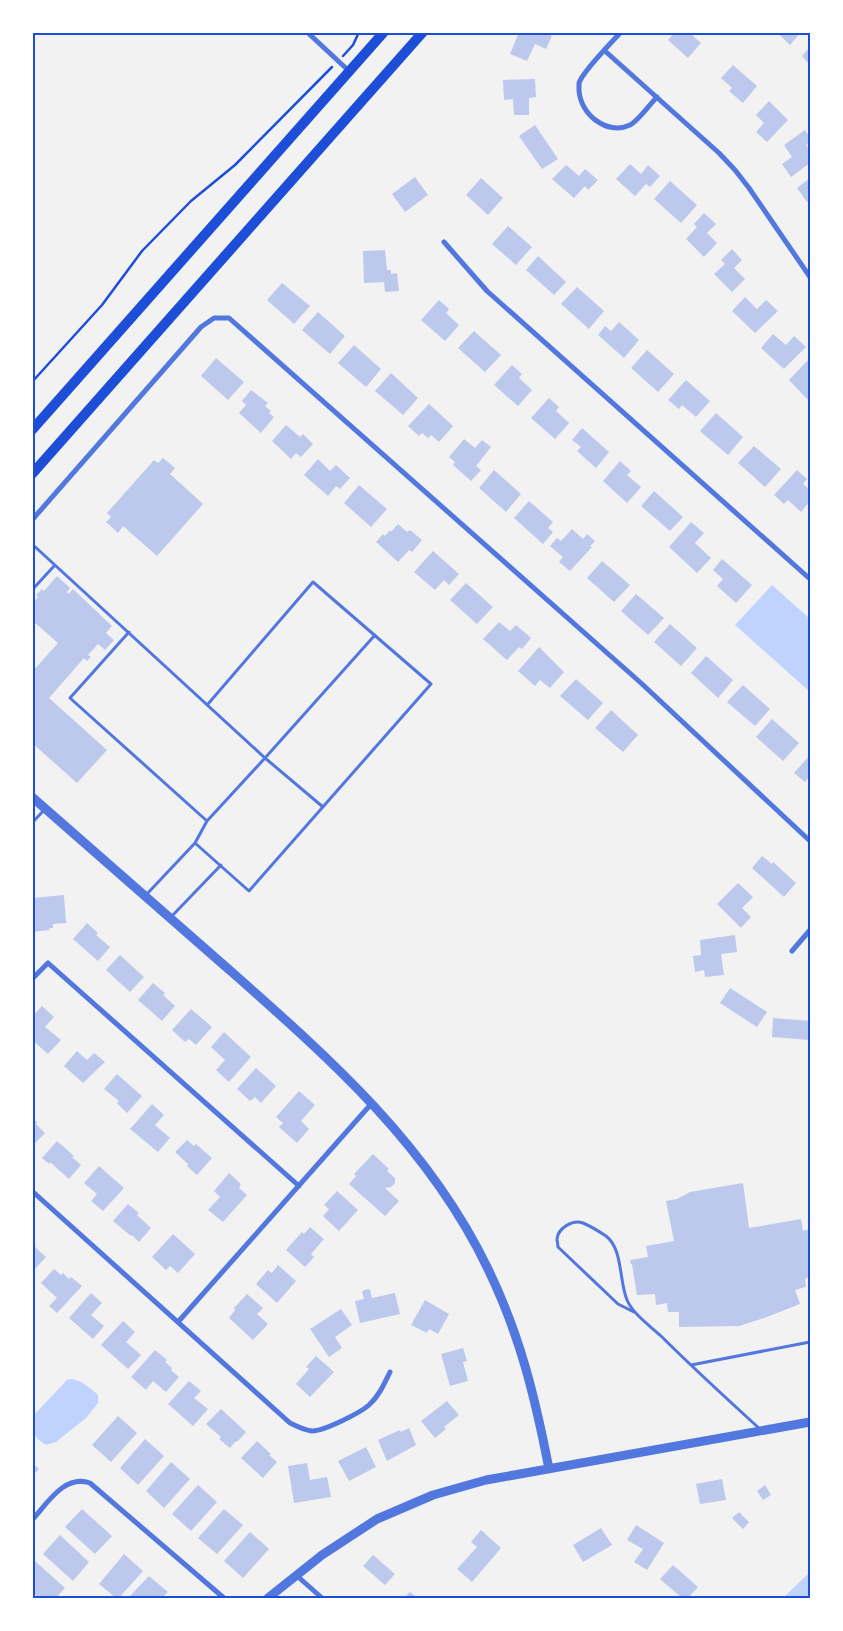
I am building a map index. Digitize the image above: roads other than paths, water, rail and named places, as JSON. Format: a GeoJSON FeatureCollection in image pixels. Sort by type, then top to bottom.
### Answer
{"type":"FeatureCollection","features":[{"type":"Feature","properties":{"kind":"main road"},"geometry":{"type":"LineString","coordinates":[[32,430],[384,32]]}},
{"type":"Feature","properties":{"kind":"main road"},"geometry":{"type":"LineString","coordinates":[[32,474],[424,32]]}},
{"type":"Feature","properties":{"kind":"street"},"geometry":{"type":"LineString","coordinates":[[307,32],[349,71]]}},
{"type":"Feature","properties":{"kind":"street"},"geometry":{"type":"LineString","coordinates":[[621,32],[590,66],[579,83],[579,99],[587,114],[601,124],[613,129],[631,125],[657,97]]}},
{"type":"Feature","properties":{"kind":"street"},"geometry":{"type":"LineString","coordinates":[[605,51],[719,153],[735,170],[810,277]]}},
{"type":"Feature","properties":{"kind":"street"},"geometry":{"type":"LineString","coordinates":[[444,242],[488,291],[810,579]]}},
{"type":"Feature","properties":{"kind":"street"},"geometry":{"type":"LineString","coordinates":[[32,520],[201,326],[214,318],[229,318],[641,683],[810,841]]}},
{"type":"Feature","properties":{"kind":"street"},"geometry":{"type":"LineString","coordinates":[[32,797],[312,1043],[372,1102],[419,1158],[449,1201],[487,1268],[508,1315],[530,1379],[549,1469]]}},
{"type":"Feature","properties":{"kind":"street"},"geometry":{"type":"LineString","coordinates":[[792,951],[810,930]]}},
{"type":"Feature","properties":{"kind":"street"},"geometry":{"type":"LineString","coordinates":[[32,980],[48,963],[299,1186]]}},
{"type":"Feature","properties":{"kind":"street"},"geometry":{"type":"LineString","coordinates":[[178,1322],[372,1102]]}},
{"type":"Feature","properties":{"kind":"street"},"geometry":{"type":"LineString","coordinates":[[32,1191],[290,1423],[302,1429],[314,1431],[330,1427],[368,1406],[381,1391],[390,1372]]}},
{"type":"Feature","properties":{"kind":"street"},"geometry":{"type":"LineString","coordinates":[[268,1598],[322,1555],[378,1519],[433,1495],[486,1480],[810,1422]]}},
{"type":"Feature","properties":{"kind":"street"},"geometry":{"type":"LineString","coordinates":[[32,1520],[70,1482],[81,1480],[90,1483],[224,1598]]}},
{"type":"Feature","properties":{"kind":"street"},"geometry":{"type":"LineString","coordinates":[[296,1575],[322,1598]]}},
{"type":"Feature","properties":{"kind":"lane"},"geometry":{"type":"LineString","coordinates":[[32,544],[265,758],[323,807]]}},
{"type":"Feature","properties":{"kind":"lane"},"geometry":{"type":"LineString","coordinates":[[32,590],[55,565]]}},
{"type":"Feature","properties":{"kind":"lane"},"geometry":{"type":"LineString","coordinates":[[195,843],[250,891],[431,684],[313,582],[208,704]]}},
{"type":"Feature","properties":{"kind":"lane"},"geometry":{"type":"LineString","coordinates":[[129,632],[70,698],[206,821]]}},
{"type":"Feature","properties":{"kind":"lane"},"geometry":{"type":"LineString","coordinates":[[145,896],[195,843],[206,821],[375,635]]}},
{"type":"Feature","properties":{"kind":"lane"},"geometry":{"type":"LineString","coordinates":[[32,823],[46,809]]}},
{"type":"Feature","properties":{"kind":"lane"},"geometry":{"type":"LineString","coordinates":[[170,918],[221,865]]}},
{"type":"Feature","properties":{"kind":"lane"},"geometry":{"type":"LineString","coordinates":[[636,1313],[618,1304],[558,1247],[557,1239],[565,1226],[581,1222],[614,1244],[628,1301],[636,1313],[762,1431]]}},
{"type":"Feature","properties":{"kind":"lane"},"geometry":{"type":"LineString","coordinates":[[690,1365],[810,1342]]}},
{"type":"Feature","properties":{"kind":"water"},"geometry":{"type":"Polygon","coordinates":[[[772,585],[810,619],[810,692],[735,625],[772,585]]]}},
{"type":"Feature","properties":{"kind":"water"},"geometry":{"type":"Polygon","coordinates":[[[71,1379],[89,1387],[98,1395],[98,1403],[86,1418],[56,1442],[46,1445],[35,1436],[33,1416],[67,1380],[71,1379]]]}},
{"type":"Feature","properties":{"kind":"water"},"geometry":{"type":"Polygon","coordinates":[[[810,1572],[810,1598],[783,1598],[810,1572]]]}}]}
